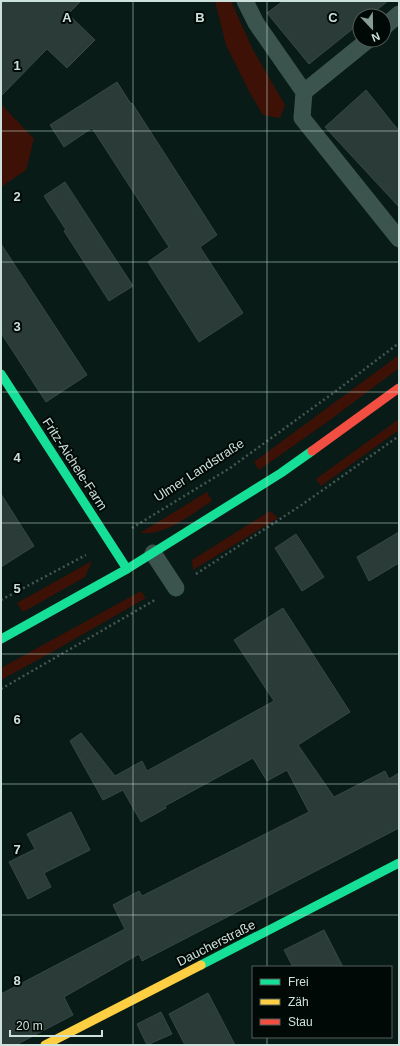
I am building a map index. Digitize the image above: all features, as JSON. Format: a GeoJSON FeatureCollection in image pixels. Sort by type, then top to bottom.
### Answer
{"type":"FeatureCollection","features":[{"type":"Feature","properties":{"kind":"street","name":"Fritz-Aichele-Farm"},"geometry":{"type":"LineString","coordinates":[[1,374],[127,569]]}},
{"type":"Feature","properties":{"kind":"street"},"geometry":{"type":"LineString","coordinates":[[1,639],[127,569],[281,473],[399,388]]}},
{"type":"Feature","properties":{"kind":"street","name":"Daucherstraße"},"geometry":{"type":"LineString","coordinates":[[45,1045],[399,863]]}},
{"type":"Feature","properties":{"kind":"lane"},"geometry":{"type":"LineString","coordinates":[[245,1],[256,23],[304,92],[302,118],[399,239]]}},
{"type":"Feature","properties":{"kind":"lane"},"geometry":{"type":"LineString","coordinates":[[304,92],[358,48]]}},
{"type":"Feature","properties":{"kind":"lane"},"geometry":{"type":"LineString","coordinates":[[152,553],[176,588]]}},
{"type":"Feature","properties":{"kind":"path","name":"Ulmer Landstraße"},"geometry":{"type":"LineString","coordinates":[[1,600],[110,542],[230,468],[399,343]]}},
{"type":"Feature","properties":{"kind":"path"},"geometry":{"type":"LineString","coordinates":[[1,689],[176,588],[304,504],[399,436]]}},
{"type":"Feature","properties":{"kind":"shaded area"},"geometry":{"type":"Polygon","coordinates":[[[215,1],[231,1],[252,48],[285,105],[280,118],[263,115],[251,95],[226,45],[215,1]]]}},
{"type":"Feature","properties":{"kind":"shaded area"},"geometry":{"type":"Polygon","coordinates":[[[1,104],[34,139],[26,170],[1,187],[1,104]]]}},
{"type":"Feature","properties":{"kind":"shaded area"},"geometry":{"type":"Polygon","coordinates":[[[399,355],[399,368],[330,420],[259,470],[254,462],[399,355]]]}},
{"type":"Feature","properties":{"kind":"shaded area"},"geometry":{"type":"Polygon","coordinates":[[[399,419],[399,430],[321,486],[316,479],[399,419]]]}},
{"type":"Feature","properties":{"kind":"shaded area"},"geometry":{"type":"Polygon","coordinates":[[[207,492],[212,501],[187,518],[169,528],[150,533],[140,533],[207,492]]]}},
{"type":"Feature","properties":{"kind":"shaded area"},"geometry":{"type":"Polygon","coordinates":[[[270,511],[278,518],[193,570],[192,560],[270,511]]]}},
{"type":"Feature","properties":{"kind":"shaded area"},"geometry":{"type":"Polygon","coordinates":[[[92,561],[85,577],[23,612],[17,603],[92,561]]]}},
{"type":"Feature","properties":{"kind":"shaded area"},"geometry":{"type":"Polygon","coordinates":[[[141,591],[146,598],[1,680],[1,668],[141,591]]]}},
{"type":"Feature","properties":{"kind":"building"},"geometry":{"type":"Polygon","coordinates":[[[1,1],[81,1],[68,14],[95,40],[67,68],[47,49],[1,96],[1,1]]]}},
{"type":"Feature","properties":{"kind":"building"},"geometry":{"type":"Polygon","coordinates":[[[283,1],[388,1],[379,8],[352,8],[352,29],[309,64],[267,13],[283,1]]]}},
{"type":"Feature","properties":{"kind":"building"},"geometry":{"type":"Polygon","coordinates":[[[117,82],[217,235],[200,247],[243,313],[199,342],[148,262],[169,247],[92,128],[64,147],[50,125],[117,82]]]}},
{"type":"Feature","properties":{"kind":"building"},"geometry":{"type":"Polygon","coordinates":[[[366,90],[399,131],[399,207],[325,127],[366,90]]]}},
{"type":"Feature","properties":{"kind":"building"},"geometry":{"type":"Polygon","coordinates":[[[65,182],[133,286],[109,301],[64,231],[66,230],[44,196],[65,182]]]}},
{"type":"Feature","properties":{"kind":"building"},"geometry":{"type":"Polygon","coordinates":[[[1,244],[87,375],[46,402],[1,333],[1,244]]]}},
{"type":"Feature","properties":{"kind":"building"},"geometry":{"type":"Polygon","coordinates":[[[1,494],[34,546],[1,567],[1,494]]]}},
{"type":"Feature","properties":{"kind":"building"},"geometry":{"type":"Polygon","coordinates":[[[399,532],[399,563],[369,581],[357,557],[399,532]]]}},
{"type":"Feature","properties":{"kind":"building"},"geometry":{"type":"Polygon","coordinates":[[[296,534],[324,577],[302,591],[275,548],[296,534]]]}},
{"type":"Feature","properties":{"kind":"building"},"geometry":{"type":"Polygon","coordinates":[[[283,608],[350,712],[298,745],[334,797],[385,771],[389,779],[399,773],[399,828],[142,961],[139,954],[64,997],[73,1015],[16,1045],[1,1045],[1,994],[125,929],[113,905],[139,891],[142,896],[309,812],[287,770],[267,781],[253,758],[165,806],[166,808],[141,822],[123,790],[103,800],[70,741],[81,733],[115,776],[142,761],[147,771],[274,701],[234,640],[283,608]]]}},
{"type":"Feature","properties":{"kind":"building"},"geometry":{"type":"Polygon","coordinates":[[[71,812],[90,850],[44,873],[51,887],[28,899],[9,862],[35,849],[27,834],[71,812]]]}},
{"type":"Feature","properties":{"kind":"building"},"geometry":{"type":"Polygon","coordinates":[[[324,930],[342,966],[292,966],[284,950],[324,930]]]}},
{"type":"Feature","properties":{"kind":"building"},"geometry":{"type":"Polygon","coordinates":[[[208,993],[235,1045],[185,1045],[169,1014],[208,993]]]}},
{"type":"Feature","properties":{"kind":"building"},"geometry":{"type":"Polygon","coordinates":[[[161,1012],[172,1034],[147,1045],[137,1024],[161,1012]]]}},
{"type":"Feature","properties":{"kind":"traffic: fast"},"geometry":{"type":"LineString","coordinates":[[1,374],[127,569]]}},
{"type":"Feature","properties":{"kind":"traffic: fast"},"geometry":{"type":"LineString","coordinates":[[1,639],[127,569],[281,473],[312,451]]}},
{"type":"Feature","properties":{"kind":"traffic: fast"},"geometry":{"type":"LineString","coordinates":[[201,965],[399,863]]}},
{"type":"Feature","properties":{"kind":"traffic: slow"},"geometry":{"type":"LineString","coordinates":[[45,1045],[201,965]]}},
{"type":"Feature","properties":{"kind":"traffic: jam"},"geometry":{"type":"LineString","coordinates":[[312,451],[399,388]]}}]}
